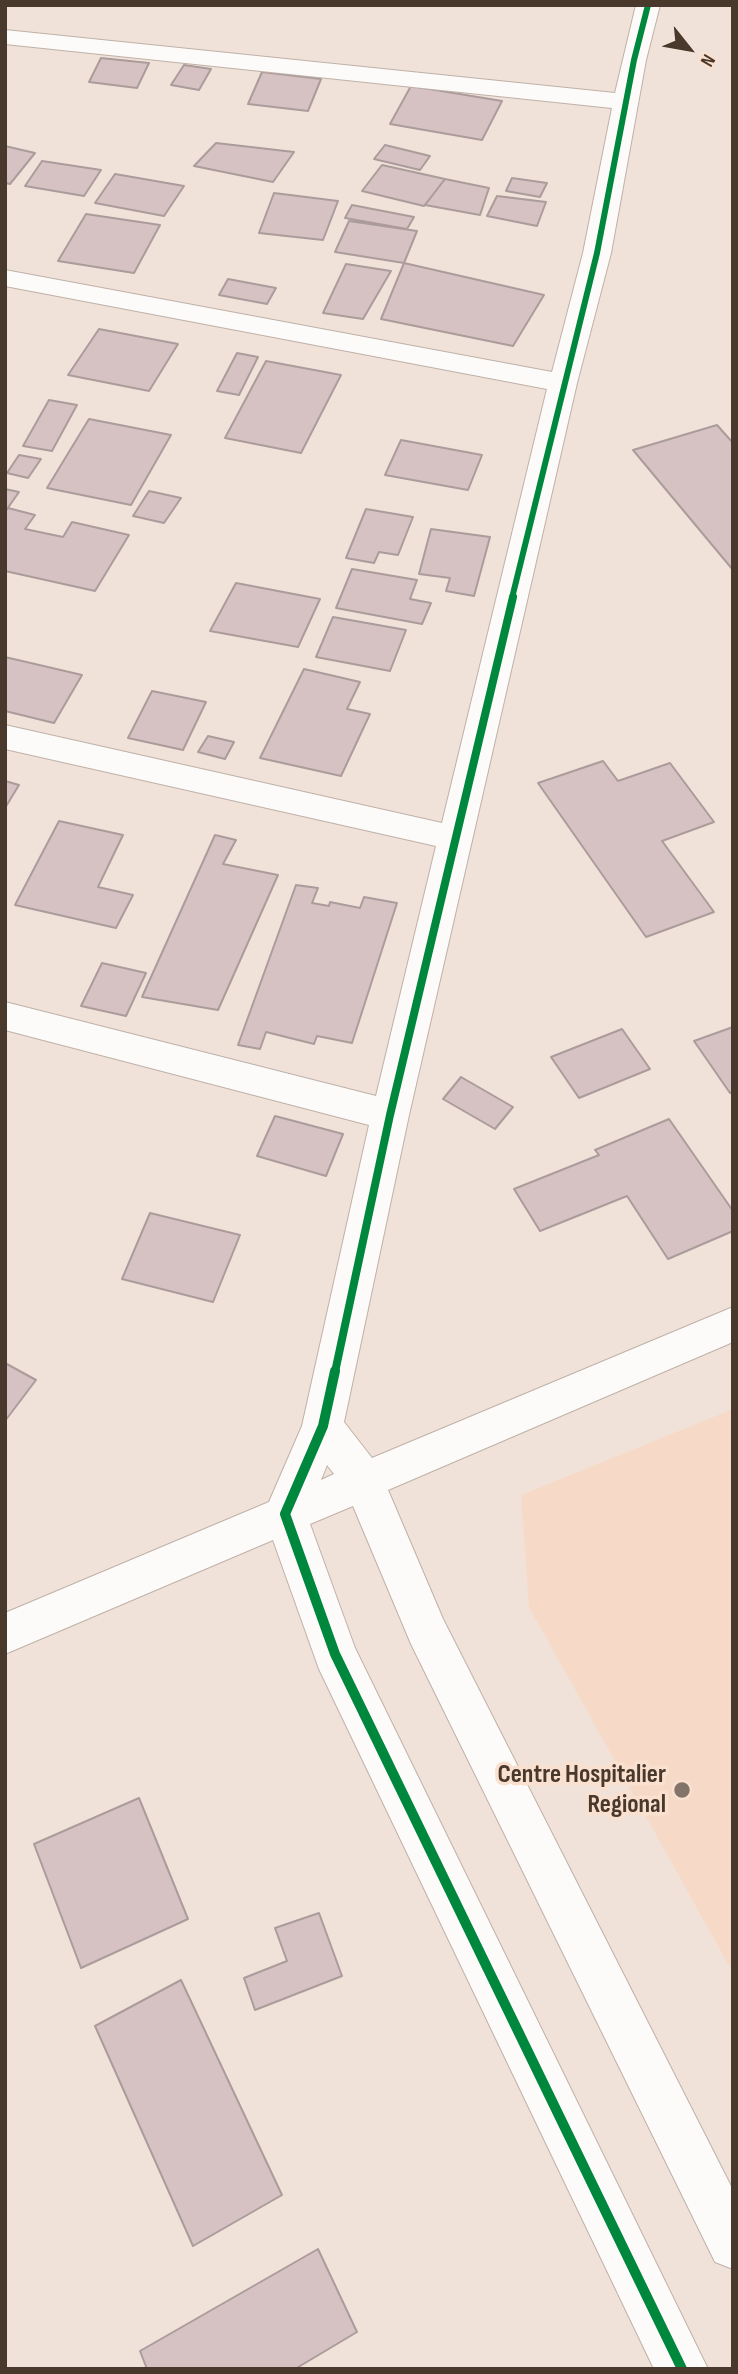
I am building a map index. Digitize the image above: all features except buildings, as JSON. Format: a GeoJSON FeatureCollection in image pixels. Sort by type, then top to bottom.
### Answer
{"type":"FeatureCollection","features":[{"type":"Feature","properties":{"kind":"street"},"geometry":{"type":"LineString","coordinates":[[648,5],[625,102],[597,253],[562,383],[390,1115],[323,1426],[285,1514],[335,1654],[682,2369]]}},
{"type":"Feature","properties":{"kind":"street"},"geometry":{"type":"LineString","coordinates":[[5,37],[625,102]]}},
{"type":"Feature","properties":{"kind":"street"},"geometry":{"type":"LineString","coordinates":[[5,278],[562,383]]}},
{"type":"Feature","properties":{"kind":"street"},"geometry":{"type":"LineString","coordinates":[[5,737],[455,838]]}},
{"type":"Feature","properties":{"kind":"street"},"geometry":{"type":"LineString","coordinates":[[5,1017],[390,1115]]}},
{"type":"Feature","properties":{"kind":"street"},"geometry":{"type":"LineString","coordinates":[[5,1634],[733,1324]]}},
{"type":"Feature","properties":{"kind":"street"},"geometry":{"type":"LineString","coordinates":[[323,1426],[363,1480],[426,1630],[733,2244]]}},
{"type":"Feature","properties":{"kind":"shaded area","name":"Centre Hospitalier Regional"},"geometry":{"type":"Polygon","coordinates":[[[733,1409],[733,1973],[529,1607],[521,1495],[733,1409]]]}},
{"type":"Feature","properties":{"kind":"cycle path"},"geometry":{"type":"LineString","coordinates":[[648,5],[634,60],[597,253],[563,383],[390,1115],[323,1426],[285,1514],[335,1654],[682,2369]]}},
{"type":"Feature","properties":{"kind":"place","name":"Centre Hospitalier Regional"},"geometry":{"type":"Point","coordinates":[682,1790]}}]}
